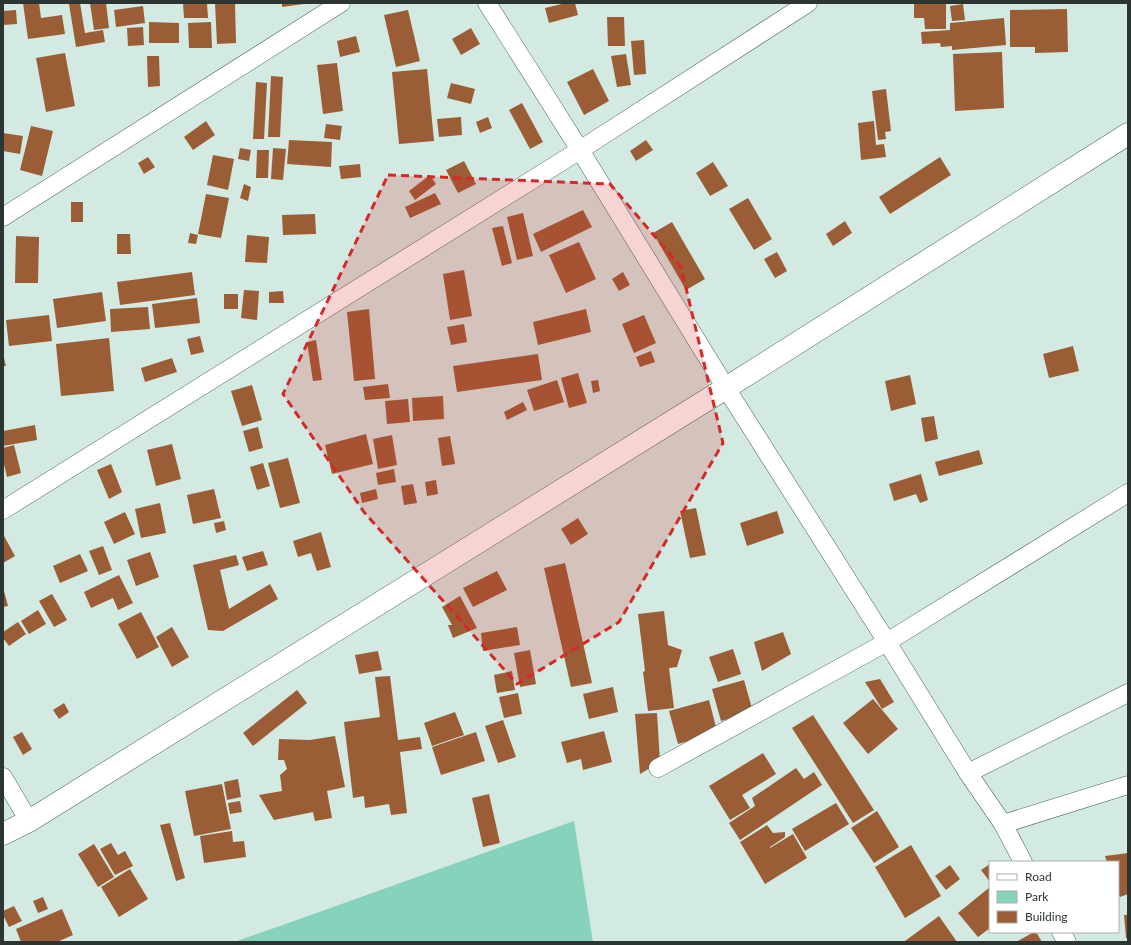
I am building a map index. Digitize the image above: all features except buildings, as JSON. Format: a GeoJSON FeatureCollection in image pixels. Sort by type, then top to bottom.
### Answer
{"type":"FeatureCollection","features":[{"type":"Feature","properties":{"kind":"street"},"geometry":{"type":"LineString","coordinates":[[3,217],[341,3]]}},
{"type":"Feature","properties":{"kind":"street"},"geometry":{"type":"LineString","coordinates":[[487,3],[580,150],[726,388],[968,773],[1003,824],[1022,861]]}},
{"type":"Feature","properties":{"kind":"street"},"geometry":{"type":"LineString","coordinates":[[3,510],[580,150],[808,3]]}},
{"type":"Feature","properties":{"kind":"street"},"geometry":{"type":"LineString","coordinates":[[3,834],[29,821],[726,388],[1128,134]]}},
{"type":"Feature","properties":{"kind":"street"},"geometry":{"type":"LineString","coordinates":[[658,768],[887,642],[1128,493]]}},
{"type":"Feature","properties":{"kind":"street"},"geometry":{"type":"LineString","coordinates":[[968,773],[1128,693]]}},
{"type":"Feature","properties":{"kind":"street"},"geometry":{"type":"LineString","coordinates":[[3,777],[29,821]]}},
{"type":"Feature","properties":{"kind":"street"},"geometry":{"type":"LineString","coordinates":[[1003,824],[1128,785]]}},
{"type":"Feature","properties":{"kind":"street"},"geometry":{"type":"LineString","coordinates":[[1062,933],[1067,942]]}},
{"type":"Feature","properties":{"kind":"highlighted area"},"geometry":{"type":"Polygon","coordinates":[[[388,175],[610,184],[681,267],[723,443],[619,622],[517,684],[364,512],[283,394],[388,175]]]}},
{"type":"Feature","properties":{"kind":"green space"},"geometry":{"type":"Polygon","coordinates":[[[574,821],[593,942],[234,942],[280,926],[574,821]]]}}]}
